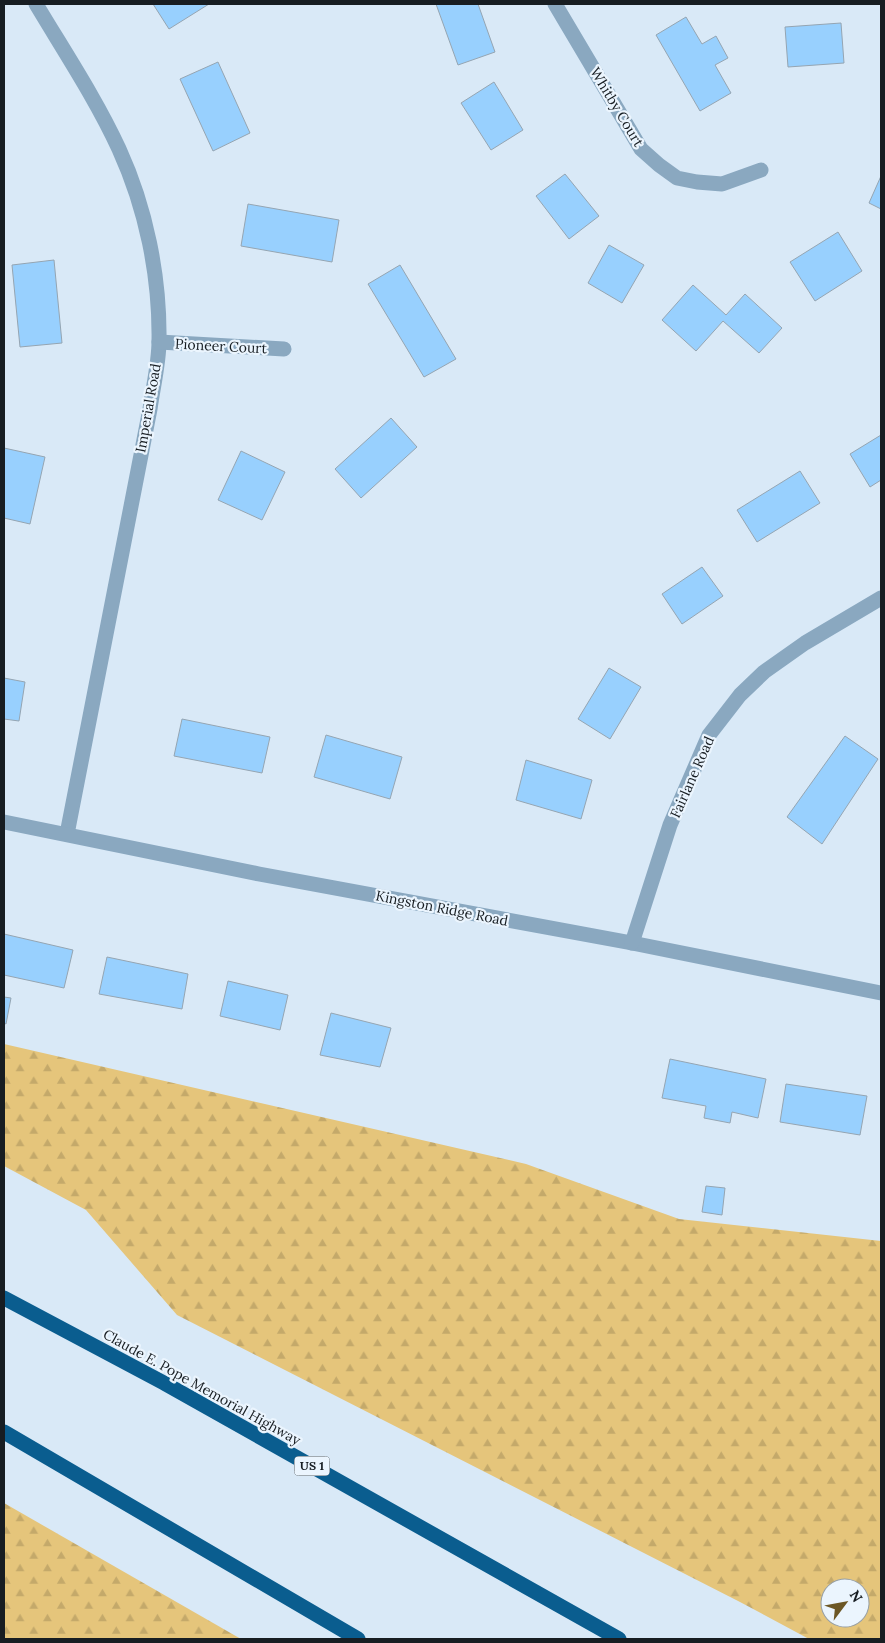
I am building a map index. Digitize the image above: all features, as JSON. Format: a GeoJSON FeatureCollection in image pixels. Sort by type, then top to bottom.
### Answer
{"type":"FeatureCollection","features":[{"type":"Feature","properties":{"kind":"highway","name":"Claude E. Pope Memorial Highway"},"geometry":{"type":"LineString","coordinates":[[4,1298],[164,1383],[619,1639]]}},
{"type":"Feature","properties":{"kind":"highway"},"geometry":{"type":"LineString","coordinates":[[4,1432],[358,1639]]}},
{"type":"Feature","properties":{"kind":"street","name":"Imperial Road"},"geometry":{"type":"LineString","coordinates":[[36,4],[102,117],[119,149],[135,190],[147,232],[155,277],[159,342],[150,409],[67,834]]}},
{"type":"Feature","properties":{"kind":"street","name":"Whitby Court"},"geometry":{"type":"LineString","coordinates":[[555,4],[641,149],[659,165],[677,178],[722,184],[761,170]]}},
{"type":"Feature","properties":{"kind":"street","name":"Pioneer Court"},"geometry":{"type":"LineString","coordinates":[[159,342],[284,349]]}},
{"type":"Feature","properties":{"kind":"street","name":"Fairlane Road"},"geometry":{"type":"LineString","coordinates":[[632,944],[670,825],[710,735],[740,695],[764,672],[805,643],[881,598]]}},
{"type":"Feature","properties":{"kind":"street","name":"Kingston Ridge Road"},"geometry":{"type":"LineString","coordinates":[[4,822],[268,875],[881,992]]}},
{"type":"Feature","properties":{"kind":"green space"},"geometry":{"type":"Polygon","coordinates":[[[4,1044],[526,1164],[679,1219],[881,1241],[881,1639],[809,1639],[177,1315],[86,1210],[4,1166],[4,1044]]]}},
{"type":"Feature","properties":{"kind":"green space"},"geometry":{"type":"Polygon","coordinates":[[[4,1503],[241,1639],[4,1639],[4,1503]]]}},
{"type":"Feature","properties":{"kind":"building"},"geometry":{"type":"Polygon","coordinates":[[[153,4],[209,4],[169,29],[153,4]]]}},
{"type":"Feature","properties":{"kind":"building"},"geometry":{"type":"Polygon","coordinates":[[[436,4],[478,4],[495,52],[458,65],[436,4]]]}},
{"type":"Feature","properties":{"kind":"building"},"geometry":{"type":"Polygon","coordinates":[[[686,17],[702,44],[716,36],[728,58],[715,65],[731,93],[700,111],[656,35],[686,17]]]}},
{"type":"Feature","properties":{"kind":"building"},"geometry":{"type":"Polygon","coordinates":[[[841,23],[844,63],[788,67],[785,27],[841,23]]]}},
{"type":"Feature","properties":{"kind":"building"},"geometry":{"type":"Polygon","coordinates":[[[218,62],[250,133],[213,151],[180,79],[218,62]]]}},
{"type":"Feature","properties":{"kind":"building"},"geometry":{"type":"Polygon","coordinates":[[[494,82],[523,130],[491,150],[461,103],[494,82]]]}},
{"type":"Feature","properties":{"kind":"building"},"geometry":{"type":"Polygon","coordinates":[[[565,174],[599,216],[569,239],[536,196],[565,174]]]}},
{"type":"Feature","properties":{"kind":"building"},"geometry":{"type":"Polygon","coordinates":[[[881,176],[881,209],[869,203],[881,176]]]}},
{"type":"Feature","properties":{"kind":"building"},"geometry":{"type":"Polygon","coordinates":[[[248,204],[339,220],[332,262],[241,246],[248,204]]]}},
{"type":"Feature","properties":{"kind":"building"},"geometry":{"type":"Polygon","coordinates":[[[838,232],[862,271],[815,301],[790,262],[838,232]]]}},
{"type":"Feature","properties":{"kind":"building"},"geometry":{"type":"Polygon","coordinates":[[[609,245],[644,265],[622,303],[588,283],[609,245]]]}},
{"type":"Feature","properties":{"kind":"building"},"geometry":{"type":"Polygon","coordinates":[[[54,260],[62,343],[20,347],[12,265],[54,260]]]}},
{"type":"Feature","properties":{"kind":"building"},"geometry":{"type":"Polygon","coordinates":[[[400,265],[456,359],[424,377],[368,284],[400,265]]]}},
{"type":"Feature","properties":{"kind":"building"},"geometry":{"type":"Polygon","coordinates":[[[693,285],[726,315],[745,294],[782,328],[759,353],[723,321],[696,351],[662,320],[693,285]]]}},
{"type":"Feature","properties":{"kind":"building"},"geometry":{"type":"Polygon","coordinates":[[[391,418],[417,447],[361,498],[335,469],[391,418]]]}},
{"type":"Feature","properties":{"kind":"building"},"geometry":{"type":"Polygon","coordinates":[[[881,435],[881,480],[870,487],[850,454],[881,435]]]}},
{"type":"Feature","properties":{"kind":"building"},"geometry":{"type":"Polygon","coordinates":[[[4,448],[45,457],[30,524],[4,518],[4,448]]]}},
{"type":"Feature","properties":{"kind":"building"},"geometry":{"type":"Polygon","coordinates":[[[241,451],[285,472],[262,520],[218,500],[241,451]]]}},
{"type":"Feature","properties":{"kind":"building"},"geometry":{"type":"Polygon","coordinates":[[[800,471],[820,503],[757,542],[737,510],[800,471]]]}},
{"type":"Feature","properties":{"kind":"building"},"geometry":{"type":"Polygon","coordinates":[[[702,567],[723,596],[682,624],[662,594],[702,567]]]}},
{"type":"Feature","properties":{"kind":"building"},"geometry":{"type":"Polygon","coordinates":[[[609,668],[641,687],[610,739],[578,719],[609,668]]]}},
{"type":"Feature","properties":{"kind":"building"},"geometry":{"type":"Polygon","coordinates":[[[4,678],[25,682],[19,721],[4,719],[4,678]]]}},
{"type":"Feature","properties":{"kind":"building"},"geometry":{"type":"Polygon","coordinates":[[[182,719],[270,737],[262,773],[174,756],[182,719]]]}},
{"type":"Feature","properties":{"kind":"building"},"geometry":{"type":"Polygon","coordinates":[[[326,735],[402,757],[390,799],[314,777],[326,735]]]}},
{"type":"Feature","properties":{"kind":"building"},"geometry":{"type":"Polygon","coordinates":[[[845,736],[878,759],[822,844],[787,817],[845,736]]]}},
{"type":"Feature","properties":{"kind":"building"},"geometry":{"type":"Polygon","coordinates":[[[526,760],[592,780],[581,819],[516,800],[526,760]]]}},
{"type":"Feature","properties":{"kind":"building"},"geometry":{"type":"Polygon","coordinates":[[[4,934],[73,950],[64,988],[4,975],[4,934]]]}},
{"type":"Feature","properties":{"kind":"building"},"geometry":{"type":"Polygon","coordinates":[[[107,957],[188,974],[182,1009],[99,994],[107,957]]]}},
{"type":"Feature","properties":{"kind":"building"},"geometry":{"type":"Polygon","coordinates":[[[228,981],[288,995],[280,1030],[220,1016],[228,981]]]}},
{"type":"Feature","properties":{"kind":"building"},"geometry":{"type":"Polygon","coordinates":[[[4,997],[11,998],[6,1024],[4,1023],[4,997]]]}},
{"type":"Feature","properties":{"kind":"building"},"geometry":{"type":"Polygon","coordinates":[[[331,1013],[391,1028],[380,1067],[320,1055],[331,1013]]]}},
{"type":"Feature","properties":{"kind":"building"},"geometry":{"type":"Polygon","coordinates":[[[670,1059],[766,1079],[758,1118],[732,1112],[730,1123],[704,1118],[706,1106],[662,1098],[670,1059]]]}},
{"type":"Feature","properties":{"kind":"building"},"geometry":{"type":"Polygon","coordinates":[[[786,1084],[867,1096],[860,1135],[780,1122],[786,1084]]]}},
{"type":"Feature","properties":{"kind":"building"},"geometry":{"type":"Polygon","coordinates":[[[706,1186],[725,1188],[722,1215],[702,1212],[706,1186]]]}}]}
